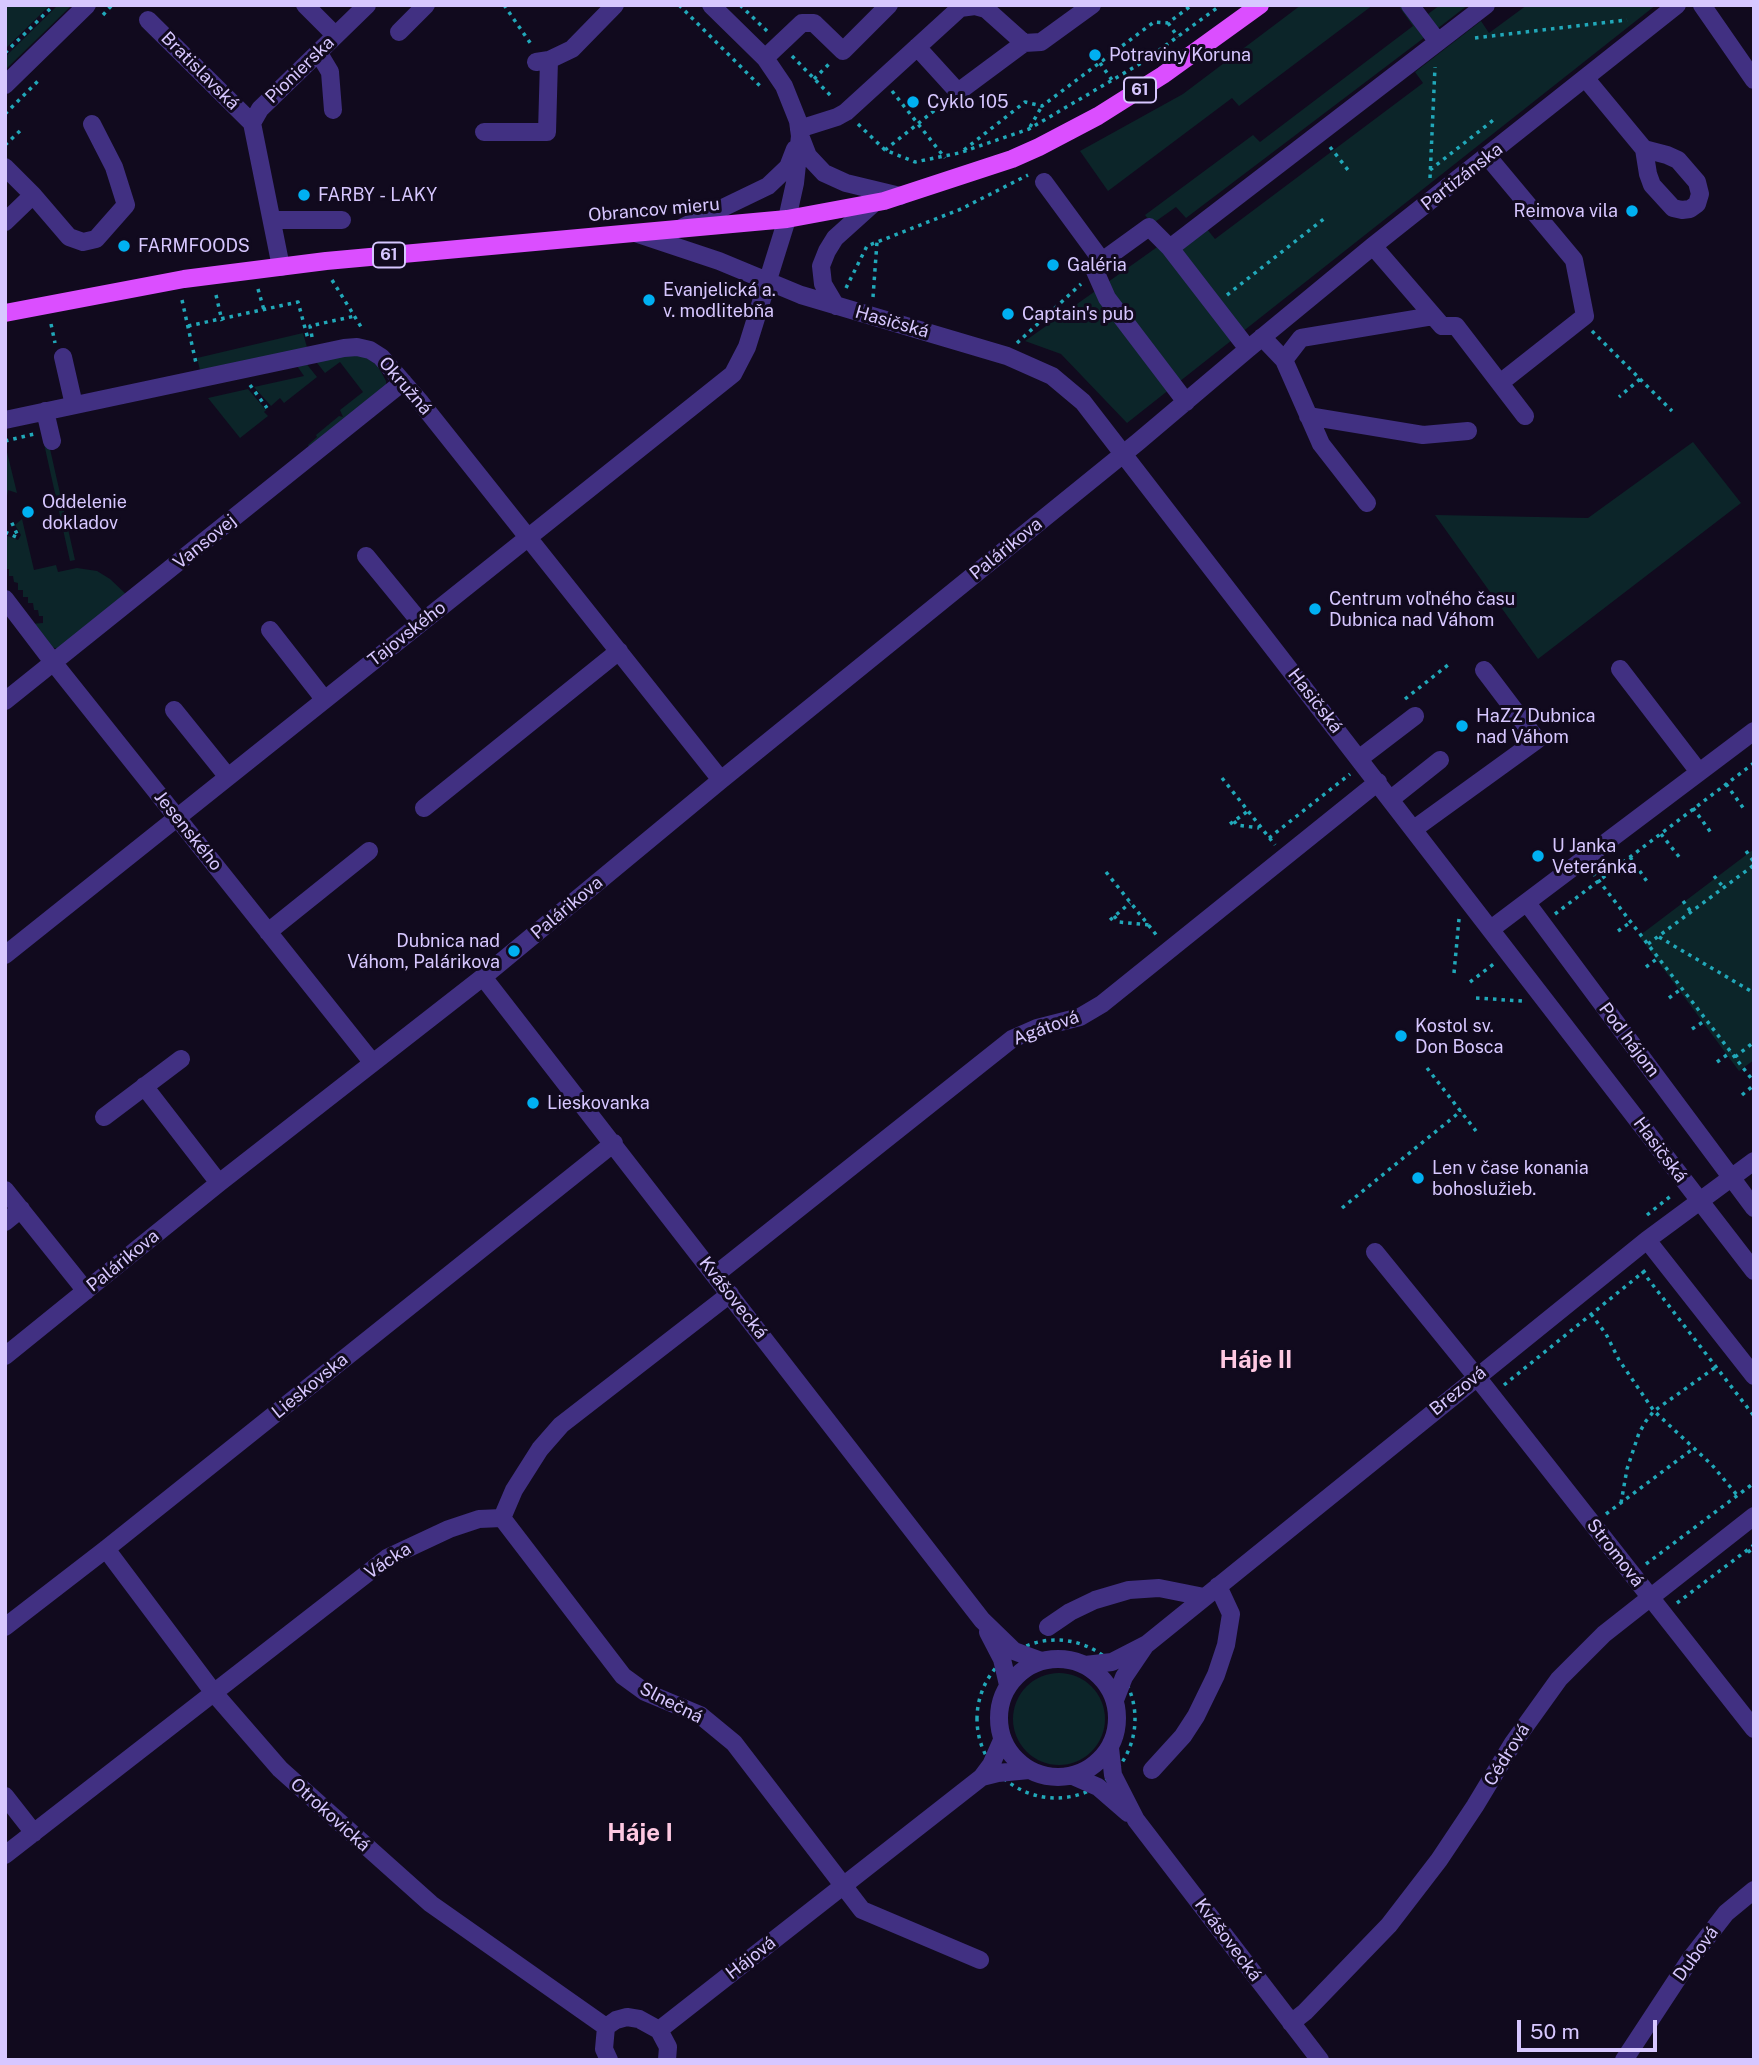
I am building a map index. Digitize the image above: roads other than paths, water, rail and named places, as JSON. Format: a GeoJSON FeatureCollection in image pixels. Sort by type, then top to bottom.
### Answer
{"type":"FeatureCollection","features":[{"type":"Feature","properties":{"kind":"main road","name":"Obrancov mieru"},"geometry":{"type":"LineString","coordinates":[[5,313],[172,281],[469,247],[787,219],[900,196],[1012,159],[1098,116],[1163,75],[1259,5]]}},
{"type":"Feature","properties":{"kind":"street"},"geometry":{"type":"LineString","coordinates":[[5,85],[87,5]]}},
{"type":"Feature","properties":{"kind":"street"},"geometry":{"type":"LineString","coordinates":[[305,5],[335,35]]}},
{"type":"Feature","properties":{"kind":"street","name":"Pionierska"},"geometry":{"type":"LineString","coordinates":[[252,123],[260,109],[367,5]]}},
{"type":"Feature","properties":{"kind":"street"},"geometry":{"type":"LineString","coordinates":[[400,32],[426,5]]}},
{"type":"Feature","properties":{"kind":"street"},"geometry":{"type":"LineString","coordinates":[[484,132],[547,132],[542,61],[572,49],[615,5]]}},
{"type":"Feature","properties":{"kind":"street"},"geometry":{"type":"LineString","coordinates":[[765,58],[802,23],[814,23],[843,51],[889,5]]}},
{"type":"Feature","properties":{"kind":"street"},"geometry":{"type":"LineString","coordinates":[[917,47],[958,92],[1024,43],[1041,42],[1092,5]]}},
{"type":"Feature","properties":{"kind":"street"},"geometry":{"type":"LineString","coordinates":[[1410,5],[1437,43]]}},
{"type":"Feature","properties":{"kind":"street"},"geometry":{"type":"LineString","coordinates":[[1170,248],[1486,5]]}},
{"type":"Feature","properties":{"kind":"street","name":"Partizánska"},"geometry":{"type":"LineString","coordinates":[[1124,454],[1373,246],[1488,158],[1677,5]]}},
{"type":"Feature","properties":{"kind":"street"},"geometry":{"type":"LineString","coordinates":[[1702,5],[1754,80]]}},
{"type":"Feature","properties":{"kind":"street"},"geometry":{"type":"LineString","coordinates":[[712,6],[765,58],[785,86],[808,156],[824,173],[846,183],[900,196]]}},
{"type":"Feature","properties":{"kind":"street"},"geometry":{"type":"LineString","coordinates":[[678,230],[768,186],[788,167],[800,133],[846,112],[960,8],[975,6],[986,9],[1024,43]]}},
{"type":"Feature","properties":{"kind":"street","name":"Bratislavská"},"geometry":{"type":"LineString","coordinates":[[148,20],[252,123]]}},
{"type":"Feature","properties":{"kind":"street"},"geometry":{"type":"LineString","coordinates":[[318,52],[330,72],[333,110]]}},
{"type":"Feature","properties":{"kind":"street"},"geometry":{"type":"LineString","coordinates":[[1586,79],[1644,149]]}},
{"type":"Feature","properties":{"kind":"street"},"geometry":{"type":"LineString","coordinates":[[252,123],[281,267]]}},
{"type":"Feature","properties":{"kind":"street"},"geometry":{"type":"LineString","coordinates":[[5,167],[69,237],[83,242],[96,239],[126,205],[114,167],[92,124]]}},
{"type":"Feature","properties":{"kind":"street"},"geometry":{"type":"LineString","coordinates":[[787,219],[795,183],[800,133]]}},
{"type":"Feature","properties":{"kind":"street"},"geometry":{"type":"LineString","coordinates":[[1488,158],[1574,260],[1585,316],[1500,383]]}},
{"type":"Feature","properties":{"kind":"street"},"geometry":{"type":"LineString","coordinates":[[1041,176],[1098,266],[1107,298],[1185,402]]}},
{"type":"Feature","properties":{"kind":"street"},"geometry":{"type":"LineString","coordinates":[[5,222],[33,195]]}},
{"type":"Feature","properties":{"kind":"street"},"geometry":{"type":"LineString","coordinates":[[836,306],[823,285],[821,266],[835,238],[874,202]]}},
{"type":"Feature","properties":{"kind":"street","name":"Tajovského"},"geometry":{"type":"LineString","coordinates":[[5,955],[733,374],[747,347],[787,219]]}},
{"type":"Feature","properties":{"kind":"street"},"geometry":{"type":"LineString","coordinates":[[272,220],[342,220]]}},
{"type":"Feature","properties":{"kind":"street"},"geometry":{"type":"LineString","coordinates":[[1098,266],[1149,228],[1170,248],[1214,305],[1255,343],[1284,360],[1321,444],[1367,503]]}},
{"type":"Feature","properties":{"kind":"street","name":"Hasičská"},"geometry":{"type":"LineString","coordinates":[[635,233],[719,261],[766,282],[836,306],[1007,356],[1052,376],[1083,402],[1356,765],[1378,782],[1754,1271]]}},
{"type":"Feature","properties":{"kind":"street"},"geometry":{"type":"LineString","coordinates":[[1373,246],[1441,326],[1456,326],[1525,416]]}},
{"type":"Feature","properties":{"kind":"street"},"geometry":{"type":"LineString","coordinates":[[1284,360],[1301,338],[1433,316]]}},
{"type":"Feature","properties":{"kind":"street","name":"Okružná"},"geometry":{"type":"LineString","coordinates":[[5,421],[350,347],[376,353],[403,382],[721,780]]}},
{"type":"Feature","properties":{"kind":"street"},"geometry":{"type":"LineString","coordinates":[[59,349],[74,405]]}},
{"type":"Feature","properties":{"kind":"street","name":"Vansovej"},"geometry":{"type":"LineString","coordinates":[[5,701],[403,382]]}},
{"type":"Feature","properties":{"kind":"street"},"geometry":{"type":"LineString","coordinates":[[45,411],[51,435]]}},
{"type":"Feature","properties":{"kind":"street"},"geometry":{"type":"LineString","coordinates":[[1308,416],[1423,435],[1468,432]]}},
{"type":"Feature","properties":{"kind":"street","name":"Palárikova"},"geometry":{"type":"LineString","coordinates":[[5,1356],[219,1183],[483,977],[721,780],[1124,454]]}},
{"type":"Feature","properties":{"kind":"street"},"geometry":{"type":"LineString","coordinates":[[366,556],[421,623]]}},
{"type":"Feature","properties":{"kind":"street","name":"Jesenského"},"geometry":{"type":"LineString","coordinates":[[5,599],[372,1062]]}},
{"type":"Feature","properties":{"kind":"street"},"geometry":{"type":"LineString","coordinates":[[270,630],[324,699]]}},
{"type":"Feature","properties":{"kind":"street"},"geometry":{"type":"LineString","coordinates":[[424,808],[619,651]]}},
{"type":"Feature","properties":{"kind":"street"},"geometry":{"type":"LineString","coordinates":[[1620,669],[1699,772]]}},
{"type":"Feature","properties":{"kind":"street"},"geometry":{"type":"LineString","coordinates":[[1414,829],[1536,740],[1484,670]]}},
{"type":"Feature","properties":{"kind":"street"},"geometry":{"type":"LineString","coordinates":[[174,710],[228,777]]}},
{"type":"Feature","properties":{"kind":"street"},"geometry":{"type":"LineString","coordinates":[[1356,765],[1415,716]]}},
{"type":"Feature","properties":{"kind":"street"},"geometry":{"type":"LineString","coordinates":[[1491,929],[1754,731]]}},
{"type":"Feature","properties":{"kind":"street"},"geometry":{"type":"LineString","coordinates":[[1391,799],[1440,760]]}},
{"type":"Feature","properties":{"kind":"street","name":"Agátová"},"geometry":{"type":"LineString","coordinates":[[715,1275],[1012,1039],[1037,1028],[1080,1017],[1102,1004],[1378,782]]}},
{"type":"Feature","properties":{"kind":"street"},"geometry":{"type":"LineString","coordinates":[[268,932],[369,851]]}},
{"type":"Feature","properties":{"kind":"street","name":"Pod hájom"},"geometry":{"type":"LineString","coordinates":[[1527,903],[1754,1208]]}},
{"type":"Feature","properties":{"kind":"street","name":"Kvášovecká"},"geometry":{"type":"LineString","coordinates":[[483,977],[1008,1655],[1008,1685]]}},
{"type":"Feature","properties":{"kind":"street"},"geometry":{"type":"LineString","coordinates":[[104,1117],[181,1059]]}},
{"type":"Feature","properties":{"kind":"street"},"geometry":{"type":"LineString","coordinates":[[144,1086],[219,1183]]}},
{"type":"Feature","properties":{"kind":"street","name":"Lieskovska"},"geometry":{"type":"LineString","coordinates":[[5,1627],[614,1143]]}},
{"type":"Feature","properties":{"kind":"street"},"geometry":{"type":"LineString","coordinates":[[1699,1199],[1754,1161]]}},
{"type":"Feature","properties":{"kind":"street"},"geometry":{"type":"LineString","coordinates":[[5,1190],[86,1291]]}},
{"type":"Feature","properties":{"kind":"street","name":"Brezová"},"geometry":{"type":"LineString","coordinates":[[1085,1665],[1112,1662],[1147,1644],[1476,1376],[1699,1199]]}},
{"type":"Feature","properties":{"kind":"street"},"geometry":{"type":"LineString","coordinates":[[5,1222],[20,1209]]}},
{"type":"Feature","properties":{"kind":"street"},"geometry":{"type":"LineString","coordinates":[[1647,1240],[1754,1376]]}},
{"type":"Feature","properties":{"kind":"street","name":"Stromová"},"geometry":{"type":"LineString","coordinates":[[1375,1252],[1754,1729]]}},
{"type":"Feature","properties":{"kind":"street"},"geometry":{"type":"LineString","coordinates":[[502,1517],[514,1490],[540,1449],[561,1425],[730,1294]]}},
{"type":"Feature","properties":{"kind":"street","name":"Cédrová"},"geometry":{"type":"LineString","coordinates":[[1291,2023],[1320,1998],[1389,1925],[1439,1860],[1513,1743],[1559,1679],[1604,1634],[1754,1516]]}},
{"type":"Feature","properties":{"kind":"street","name":"Vácka"},"geometry":{"type":"LineString","coordinates":[[5,1855],[387,1558],[449,1529],[479,1519],[502,1517]]}},
{"type":"Feature","properties":{"kind":"street","name":"Slnečná"},"geometry":{"type":"LineString","coordinates":[[502,1517],[623,1676],[645,1692],[700,1715],[734,1743],[843,1885]]}},
{"type":"Feature","properties":{"kind":"street","name":"Otrokovická"},"geometry":{"type":"LineString","coordinates":[[106,1549],[214,1693],[280,1769],[422,1895],[606,2027]]}},
{"type":"Feature","properties":{"kind":"street"},"geometry":{"type":"LineString","coordinates":[[1048,1627],[1095,1600],[1129,1590],[1159,1588],[1211,1592],[1231,1614],[1226,1645],[1216,1675],[1196,1716],[1183,1736],[1152,1770]]}},
{"type":"Feature","properties":{"kind":"street","name":"Brezová"},"geometry":{"type":"LineString","coordinates":[[1115,1700],[1124,1677],[1147,1644]]}},
{"type":"Feature","properties":{"kind":"street"},"geometry":{"type":"LineString","coordinates":[[990,1772],[1029,1770],[1051,1777],[1073,1776],[1094,1765],[1110,1748],[1116,1732],[1118,1716],[1115,1700],[1098,1674],[1085,1665],[1063,1659],[1041,1661],[1008,1655]]}},
{"type":"Feature","properties":{"kind":"street"},"geometry":{"type":"LineString","coordinates":[[1029,1770],[1008,1752],[1002,1740],[998,1721],[1000,1702],[1008,1685],[1022,1670],[1041,1661]]}},
{"type":"Feature","properties":{"kind":"street","name":"Hájová"},"geometry":{"type":"LineString","coordinates":[[659,2030],[990,1772],[1002,1740]]}},
{"type":"Feature","properties":{"kind":"street","name":"Kvášovecká"},"geometry":{"type":"LineString","coordinates":[[1110,1748],[1112,1775],[1136,1820],[1320,2060]]}},
{"type":"Feature","properties":{"kind":"street","name":"Kvášovecká"},"geometry":{"type":"LineString","coordinates":[[1073,1776],[1098,1787],[1136,1820]]}},
{"type":"Feature","properties":{"kind":"street"},"geometry":{"type":"LineString","coordinates":[[5,1796],[34,1833]]}},
{"type":"Feature","properties":{"kind":"street"},"geometry":{"type":"LineString","coordinates":[[843,1885],[862,1910],[979,1960]]}},
{"type":"Feature","properties":{"kind":"street","name":"Dubová"},"geometry":{"type":"LineString","coordinates":[[1624,2060],[1692,1958],[1726,1913],[1754,1890]]}},
{"type":"Feature","properties":{"kind":"street"},"geometry":{"type":"LineString","coordinates":[[609,2060],[604,2049],[606,2027],[627,2017],[639,2019],[659,2030],[668,2047],[667,2060]]}},
{"type":"Feature","properties":{"kind":"place","name":"Potraviny Koruna"},"geometry":{"type":"Point","coordinates":[1095,55]}},
{"type":"Feature","properties":{"kind":"place","name":"Cyklo 105"},"geometry":{"type":"Point","coordinates":[913,102]}},
{"type":"Feature","properties":{"kind":"place","name":"FARBY - LAKY"},"geometry":{"type":"Point","coordinates":[304,195]}},
{"type":"Feature","properties":{"kind":"place","name":"Reimova vila"},"geometry":{"type":"Point","coordinates":[1632,211]}},
{"type":"Feature","properties":{"kind":"place","name":"FARMFOODS"},"geometry":{"type":"Point","coordinates":[124,246]}},
{"type":"Feature","properties":{"kind":"place","name":"Galéria"},"geometry":{"type":"Point","coordinates":[1053,265]}},
{"type":"Feature","properties":{"kind":"place","name":"Evanjelická a. v. modlitebňa"},"geometry":{"type":"Point","coordinates":[649,300]}},
{"type":"Feature","properties":{"kind":"place","name":"Captain's pub"},"geometry":{"type":"Point","coordinates":[1008,314]}},
{"type":"Feature","properties":{"kind":"place","name":"Oddelenie dokladov"},"geometry":{"type":"Point","coordinates":[28,512]}},
{"type":"Feature","properties":{"kind":"place","name":"Centrum voľného času Dubnica nad Váhom"},"geometry":{"type":"Point","coordinates":[1315,609]}},
{"type":"Feature","properties":{"kind":"place","name":"HaZZ Dubnica nad Váhom"},"geometry":{"type":"Point","coordinates":[1462,726]}},
{"type":"Feature","properties":{"kind":"place","name":"U Janka Veteránka"},"geometry":{"type":"Point","coordinates":[1538,856]}},
{"type":"Feature","properties":{"kind":"place","name":"Dubnica nad Váhom, Palárikova"},"geometry":{"type":"Point","coordinates":[514,951]}},
{"type":"Feature","properties":{"kind":"place","name":"Kostol sv. Don Bosca"},"geometry":{"type":"Point","coordinates":[1401,1036]}},
{"type":"Feature","properties":{"kind":"place","name":"Lieskovanka"},"geometry":{"type":"Point","coordinates":[533,1103]}},
{"type":"Feature","properties":{"kind":"place","name":"Len v čase konania bohoslužieb."},"geometry":{"type":"Point","coordinates":[1418,1178]}},
{"type":"Feature","properties":{"kind":"district","name":"Háje II"},"geometry":{"type":"Point","coordinates":[1256,1361]}},
{"type":"Feature","properties":{"kind":"district","name":"Háje I"},"geometry":{"type":"Point","coordinates":[640,1834]}}]}
